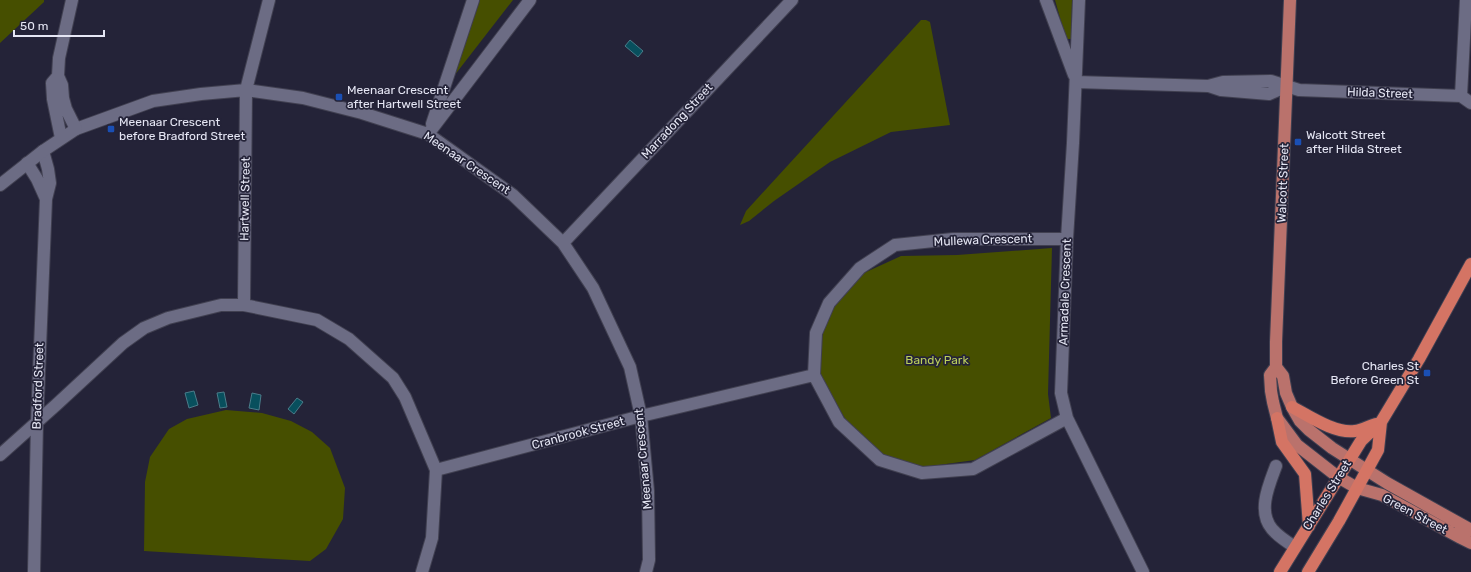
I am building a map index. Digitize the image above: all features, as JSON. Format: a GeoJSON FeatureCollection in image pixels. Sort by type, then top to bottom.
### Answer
{"type":"FeatureCollection","features":[{"type":"Feature","properties":{"kind":"highway","name":"Charles Street"},"geometry":{"type":"LineString","coordinates":[[1280,572],[1361,441],[1381,422],[1419,359],[1471,264]]}},
{"type":"Feature","properties":{"kind":"highway"},"geometry":{"type":"LineString","coordinates":[[1292,407],[1334,428],[1344,431],[1356,431],[1381,422]]}},
{"type":"Feature","properties":{"kind":"highway"},"geometry":{"type":"LineString","coordinates":[[1277,418],[1282,442],[1305,474],[1309,526]]}},
{"type":"Feature","properties":{"kind":"highway","name":"Charles Street"},"geometry":{"type":"LineString","coordinates":[[1308,572],[1358,488],[1378,450],[1381,422]]}},
{"type":"Feature","properties":{"kind":"main road","name":"Walcott Street"},"geometry":{"type":"LineString","coordinates":[[1290,0],[1276,367],[1270,375],[1271,391],[1277,418],[1297,445],[1338,477],[1358,488]]}},
{"type":"Feature","properties":{"kind":"main road","name":"Walcott Street"},"geometry":{"type":"LineString","coordinates":[[1276,367],[1283,376],[1286,393],[1300,421],[1332,448],[1367,470]]}},
{"type":"Feature","properties":{"kind":"main road","name":"Green Street"},"geometry":{"type":"LineString","coordinates":[[1367,470],[1387,483],[1471,530]]}},
{"type":"Feature","properties":{"kind":"main road","name":"Green Street"},"geometry":{"type":"LineString","coordinates":[[1358,488],[1382,495],[1471,543]]}},
{"type":"Feature","properties":{"kind":"street"},"geometry":{"type":"LineString","coordinates":[[72,0],[59,58],[58,76],[62,85],[66,109],[76,129]]}},
{"type":"Feature","properties":{"kind":"street","name":"Hartwell Street"},"geometry":{"type":"LineString","coordinates":[[244,305],[246,90],[269,0]]}},
{"type":"Feature","properties":{"kind":"street"},"geometry":{"type":"LineString","coordinates":[[428,134],[473,0]]}},
{"type":"Feature","properties":{"kind":"street"},"geometry":{"type":"LineString","coordinates":[[428,134],[530,0]]}},
{"type":"Feature","properties":{"kind":"street","name":"Marradong Street"},"geometry":{"type":"LineString","coordinates":[[563,243],[792,0]]}},
{"type":"Feature","properties":{"kind":"street","name":"Armadale Crescent"},"geometry":{"type":"LineString","coordinates":[[1046,0],[1076,82],[1067,239],[1061,393],[1067,418],[1143,572]]}},
{"type":"Feature","properties":{"kind":"street"},"geometry":{"type":"LineString","coordinates":[[1079,0],[1076,82],[1208,86],[1221,90],[1269,94],[1287,86]]}},
{"type":"Feature","properties":{"kind":"street"},"geometry":{"type":"LineString","coordinates":[[1466,0],[1466,100]]}},
{"type":"Feature","properties":{"kind":"street"},"geometry":{"type":"LineString","coordinates":[[58,76],[52,83],[53,99],[61,138]]}},
{"type":"Feature","properties":{"kind":"street","name":"Hilda Street"},"geometry":{"type":"LineString","coordinates":[[1287,86],[1299,90],[1466,100]]}},
{"type":"Feature","properties":{"kind":"street","name":"Meenaar Crescent"},"geometry":{"type":"LineString","coordinates":[[3,182],[43,151],[76,129],[153,101],[201,94],[246,90],[310,100],[362,113],[428,134],[513,195],[563,243],[593,288],[630,367],[641,416],[648,491],[649,560],[646,572]]}},
{"type":"Feature","properties":{"kind":"street","name":"Bradford Street"},"geometry":{"type":"LineString","coordinates":[[34,572],[37,422],[46,199],[50,183],[43,151]]}},
{"type":"Feature","properties":{"kind":"street","name":"Bradford Street"},"geometry":{"type":"LineString","coordinates":[[27,163],[37,179],[46,199]]}},
{"type":"Feature","properties":{"kind":"street","name":"Mullewa Crescent"},"geometry":{"type":"LineString","coordinates":[[814,375],[816,333],[829,303],[860,268],[895,245],[953,239],[1067,239]]}},
{"type":"Feature","properties":{"kind":"street"},"geometry":{"type":"LineString","coordinates":[[0,455],[123,343],[144,328],[168,318],[221,305],[244,305],[317,320],[349,339],[393,378],[405,397],[436,470],[432,538],[422,572]]}},
{"type":"Feature","properties":{"kind":"street"},"geometry":{"type":"LineString","coordinates":[[814,375],[839,422],[880,460],[922,473],[973,469],[1067,418]]}},
{"type":"Feature","properties":{"kind":"street","name":"Cranbrook Street"},"geometry":{"type":"LineString","coordinates":[[436,470],[641,416],[814,375]]}},
{"type":"Feature","properties":{"kind":"street"},"geometry":{"type":"LineString","coordinates":[[1276,466],[1266,491],[1265,514],[1272,529],[1295,547]]}},
{"type":"Feature","properties":{"kind":"green space"},"geometry":{"type":"Polygon","coordinates":[[[0,0],[44,0],[44,2],[0,43],[0,0]]]}},
{"type":"Feature","properties":{"kind":"green space"},"geometry":{"type":"Polygon","coordinates":[[[480,0],[513,0],[454,76],[480,0]]]}},
{"type":"Feature","properties":{"kind":"green space"},"geometry":{"type":"Polygon","coordinates":[[[1055,0],[1072,0],[1071,39],[1066,39],[1055,0]]]}},
{"type":"Feature","properties":{"kind":"green space"},"geometry":{"type":"Polygon","coordinates":[[[921,20],[930,22],[950,125],[891,132],[830,162],[774,201],[749,221],[740,225],[746,211],[921,20]]]}},
{"type":"Feature","properties":{"kind":"green space","name":"Bandy Park"},"geometry":{"type":"Polygon","coordinates":[[[1052,248],[1048,394],[1051,418],[975,460],[924,467],[885,458],[847,422],[821,377],[820,338],[833,308],[864,273],[901,256],[957,255],[1052,248]]]}},
{"type":"Feature","properties":{"kind":"green space"},"geometry":{"type":"Polygon","coordinates":[[[226,410],[262,413],[291,421],[312,432],[330,448],[345,488],[343,519],[326,549],[310,561],[144,551],[145,482],[150,457],[169,429],[187,419],[226,410]]]}},
{"type":"Feature","properties":{"kind":"shaded area"},"geometry":{"type":"Polygon","coordinates":[[[630,40],[643,51],[638,57],[625,46],[630,40]]]}},
{"type":"Feature","properties":{"kind":"shaded area"},"geometry":{"type":"Polygon","coordinates":[[[194,391],[198,405],[189,408],[185,393],[194,391]]]}},
{"type":"Feature","properties":{"kind":"shaded area"},"geometry":{"type":"Polygon","coordinates":[[[224,392],[227,407],[220,408],[217,393],[224,392]]]}},
{"type":"Feature","properties":{"kind":"shaded area"},"geometry":{"type":"Polygon","coordinates":[[[252,393],[261,395],[259,410],[249,408],[252,393]]]}},
{"type":"Feature","properties":{"kind":"shaded area"},"geometry":{"type":"Polygon","coordinates":[[[297,398],[303,402],[294,414],[288,409],[297,398]]]}},
{"type":"Feature","properties":{"kind":"place","name":"Meenaar Crescent after Hartwell Street"},"geometry":{"type":"Point","coordinates":[339,97]}},
{"type":"Feature","properties":{"kind":"place","name":"Meenaar Crescent before Bradford Street"},"geometry":{"type":"Point","coordinates":[111,129]}},
{"type":"Feature","properties":{"kind":"place","name":"Walcott Street after Hilda Street"},"geometry":{"type":"Point","coordinates":[1298,142]}},
{"type":"Feature","properties":{"kind":"place","name":"Charles St Before Green St"},"geometry":{"type":"Point","coordinates":[1427,373]}}]}
